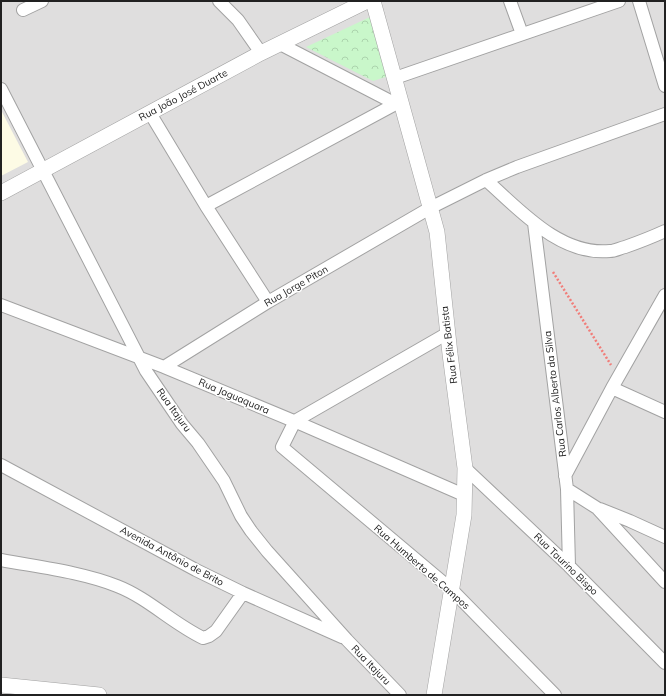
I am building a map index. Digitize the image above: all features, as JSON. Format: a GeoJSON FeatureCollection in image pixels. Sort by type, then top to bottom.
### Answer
{"type":"FeatureCollection","features":[{"type":"Feature","properties":{"kind":"street"},"geometry":{"type":"LineString","coordinates":[[23,10],[42,1]]}},
{"type":"Feature","properties":{"kind":"street"},"geometry":{"type":"LineString","coordinates":[[219,1],[238,20],[261,53]]}},
{"type":"Feature","properties":{"kind":"street","name":"Rua João José Duarte"},"geometry":{"type":"LineString","coordinates":[[1,192],[261,53],[367,1]]}},
{"type":"Feature","properties":{"kind":"street","name":"Rua Félix Batista"},"geometry":{"type":"LineString","coordinates":[[373,1],[395,78],[398,102],[437,232],[465,468],[464,515],[434,695]]}},
{"type":"Feature","properties":{"kind":"street"},"geometry":{"type":"LineString","coordinates":[[510,1],[522,34]]}},
{"type":"Feature","properties":{"kind":"street"},"geometry":{"type":"LineString","coordinates":[[395,78],[619,1]]}},
{"type":"Feature","properties":{"kind":"street"},"geometry":{"type":"LineString","coordinates":[[639,1],[665,86]]}},
{"type":"Feature","properties":{"kind":"street"},"geometry":{"type":"LineString","coordinates":[[280,44],[398,102]]}},
{"type":"Feature","properties":{"kind":"street","name":"Rua Itajuru"},"geometry":{"type":"LineString","coordinates":[[1,89],[146,371],[182,424],[198,443],[224,481],[241,516],[267,551],[347,640],[400,695]]}},
{"type":"Feature","properties":{"kind":"street"},"geometry":{"type":"LineString","coordinates":[[206,206],[398,102]]}},
{"type":"Feature","properties":{"kind":"street"},"geometry":{"type":"LineString","coordinates":[[150,113],[206,206],[268,302]]}},
{"type":"Feature","properties":{"kind":"street","name":"Rua Jorge Piton"},"geometry":{"type":"LineString","coordinates":[[164,367],[268,302],[430,208],[486,180],[525,164],[665,114]]}},
{"type":"Feature","properties":{"kind":"street"},"geometry":{"type":"LineString","coordinates":[[486,180],[534,223],[568,245],[587,250],[611,252],[665,231]]}},
{"type":"Feature","properties":{"kind":"street","name":"Rua Carlos Alberto da Silva"},"geometry":{"type":"LineString","coordinates":[[534,223],[567,490],[569,566]]}},
{"type":"Feature","properties":{"kind":"street"},"geometry":{"type":"LineString","coordinates":[[565,476],[618,377],[665,294]]}},
{"type":"Feature","properties":{"kind":"street","name":"Rua Jaguaquara"},"geometry":{"type":"LineString","coordinates":[[1,305],[164,367],[295,421],[464,495]]}},
{"type":"Feature","properties":{"kind":"street"},"geometry":{"type":"LineString","coordinates":[[295,421],[448,333]]}},
{"type":"Feature","properties":{"kind":"street"},"geometry":{"type":"LineString","coordinates":[[612,388],[665,412]]}},
{"type":"Feature","properties":{"kind":"street","name":"Rua Humberto de Campos"},"geometry":{"type":"LineString","coordinates":[[295,421],[282,446],[451,589],[556,695]]}},
{"type":"Feature","properties":{"kind":"street","name":"Avenida Antônio de Brito"},"geometry":{"type":"LineString","coordinates":[[1,465],[182,563],[243,593],[347,640]]}},
{"type":"Feature","properties":{"kind":"street","name":"Rua Taurino Bispo"},"geometry":{"type":"LineString","coordinates":[[465,468],[569,566],[665,663]]}},
{"type":"Feature","properties":{"kind":"street"},"geometry":{"type":"LineString","coordinates":[[567,490],[597,508],[665,537]]}},
{"type":"Feature","properties":{"kind":"street"},"geometry":{"type":"LineString","coordinates":[[597,508],[665,582]]}},
{"type":"Feature","properties":{"kind":"street"},"geometry":{"type":"LineString","coordinates":[[1,560],[84,576],[117,586],[143,599],[203,638],[216,631],[243,593]]}},
{"type":"Feature","properties":{"kind":"street"},"geometry":{"type":"LineString","coordinates":[[1,685],[35,692],[99,695]]}},
{"type":"Feature","properties":{"kind":"path"},"geometry":{"type":"LineString","coordinates":[[549,266],[618,377]]}},
{"type":"Feature","properties":{"kind":"shaded area"},"geometry":{"type":"Polygon","coordinates":[[[1,1],[665,1],[665,695],[1,695],[1,1]]]}},
{"type":"Feature","properties":{"kind":"shaded area"},"geometry":{"type":"Polygon","coordinates":[[[1,110],[28,162],[1,176],[1,110]]]}},
{"type":"Feature","properties":{"kind":"green space"},"geometry":{"type":"Polygon","coordinates":[[[370,17],[392,75],[373,81],[306,47],[370,17]]]}}]}
